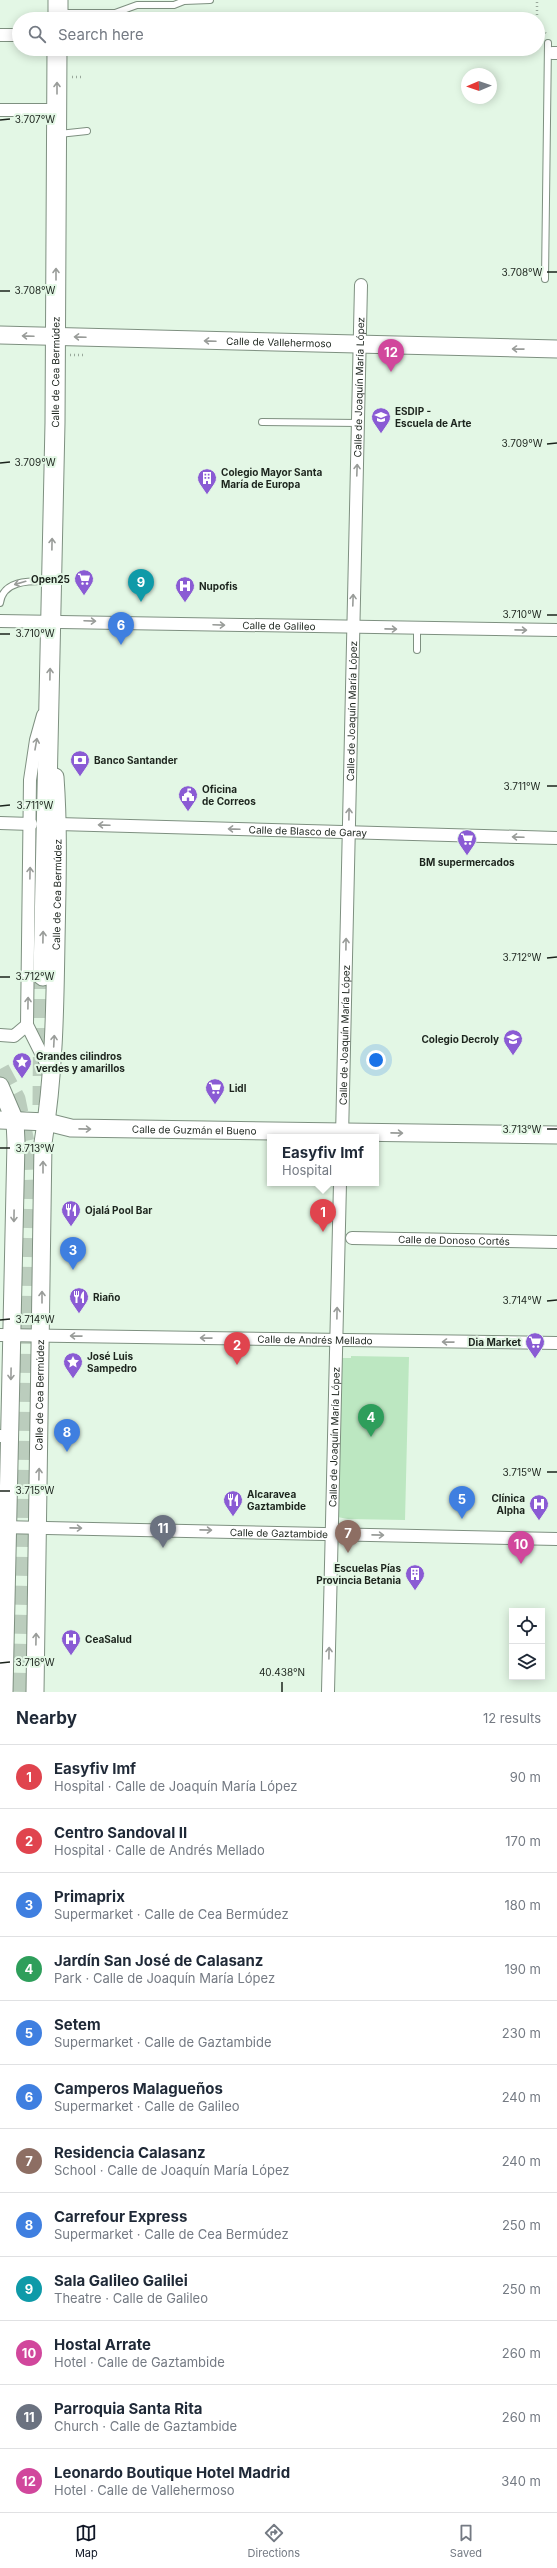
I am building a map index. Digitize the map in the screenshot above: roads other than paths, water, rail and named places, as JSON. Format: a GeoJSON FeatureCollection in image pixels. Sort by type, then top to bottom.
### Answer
{"type":"FeatureCollection","features":[{"type":"Feature","properties":{"kind":"main road","name":"Calle de Cea Bermúdez"},"geometry":{"type":"LineString","coordinates":[[42,976],[56,337],[58,56]]}},
{"type":"Feature","properties":{"kind":"street"},"geometry":{"type":"LineString","coordinates":[[0,35],[12,35]]}},
{"type":"Feature","properties":{"kind":"street"},"geometry":{"type":"LineString","coordinates":[[0,110],[57,110]]}},
{"type":"Feature","properties":{"kind":"street","name":"Calle de Joaquín María López"},"geometry":{"type":"LineString","coordinates":[[342,1134],[353,628],[361,346],[361,285]]}},
{"type":"Feature","properties":{"kind":"street","name":"Calle de Vallehermoso"},"geometry":{"type":"LineString","coordinates":[[0,335],[361,346],[557,349]]}},
{"type":"Feature","properties":{"kind":"street","name":"Calle de Galileo"},"geometry":{"type":"LineString","coordinates":[[0,621],[353,628],[557,630]]}},
{"type":"Feature","properties":{"kind":"street","name":"Calle de Cea Bermúdez"},"geometry":{"type":"LineString","coordinates":[[49,704],[36,740],[30,780],[31,824],[27,1025],[52,1076]]}},
{"type":"Feature","properties":{"kind":"street","name":"Calle de Cea Bermúdez"},"geometry":{"type":"LineString","coordinates":[[35,1692],[37,1527],[42,1336],[43,1143],[52,1076],[58,824],[49,704]]}},
{"type":"Feature","properties":{"kind":"street"},"geometry":{"type":"LineString","coordinates":[[0,823],[31,824]]}},
{"type":"Feature","properties":{"kind":"street","name":"Calle de Blasco de Garay"},"geometry":{"type":"LineString","coordinates":[[58,824],[557,838]]}},
{"type":"Feature","properties":{"kind":"street"},"geometry":{"type":"LineString","coordinates":[[0,1035],[14,1036],[27,1025]]}},
{"type":"Feature","properties":{"kind":"street"},"geometry":{"type":"LineString","coordinates":[[0,1086],[8,1121],[4,1692]]}},
{"type":"Feature","properties":{"kind":"street","name":"Calle de Guzmán el Bueno"},"geometry":{"type":"LineString","coordinates":[[8,1121],[47,1122],[71,1128],[342,1134],[557,1134]]}},
{"type":"Feature","properties":{"kind":"street","name":"Calle de Joaquín María López"},"geometry":{"type":"LineString","coordinates":[[328,1692],[340,1186]]}},
{"type":"Feature","properties":{"kind":"street","name":"Calle de Donoso Cortés"},"geometry":{"type":"LineString","coordinates":[[352,1238],[557,1242]]}},
{"type":"Feature","properties":{"kind":"street","name":"Calle de Andrés Mellado"},"geometry":{"type":"LineString","coordinates":[[6,1335],[557,1343]]}},
{"type":"Feature","properties":{"kind":"street","name":"Calle de Gaztambide"},"geometry":{"type":"LineString","coordinates":[[4,1527],[557,1539]]}},
{"type":"Feature","properties":{"kind":"lane"},"geometry":{"type":"LineString","coordinates":[[118,12],[137,5],[174,5],[184,1],[210,0]]}},
{"type":"Feature","properties":{"kind":"lane"},"geometry":{"type":"LineString","coordinates":[[58,11],[86,12]]}},
{"type":"Feature","properties":{"kind":"lane"},"geometry":{"type":"LineString","coordinates":[[545,279],[552,50]]}},
{"type":"Feature","properties":{"kind":"lane"},"geometry":{"type":"LineString","coordinates":[[57,134],[87,132]]}},
{"type":"Feature","properties":{"kind":"lane"},"geometry":{"type":"LineString","coordinates":[[262,422],[359,423]]}},
{"type":"Feature","properties":{"kind":"lane"},"geometry":{"type":"LineString","coordinates":[[0,603],[1,597],[10,586],[26,581],[51,581]]}},
{"type":"Feature","properties":{"kind":"lane"},"geometry":{"type":"LineString","coordinates":[[417,629],[417,650]]}},
{"type":"Feature","properties":{"kind":"tunnel"},"geometry":{"type":"LineString","coordinates":[[42,1105],[43,976]]}},
{"type":"Feature","properties":{"kind":"tunnel"},"geometry":{"type":"LineString","coordinates":[[0,1069],[16,1099],[26,1147],[28,1197],[17,1692]]}},
{"type":"Feature","properties":{"kind":"place","name":"Leonardo Boutique Hotel Madrid"},"geometry":{"type":"Point","coordinates":[391,372]}},
{"type":"Feature","properties":{"kind":"place","name":"ESDIP - Escuela de Arte"},"geometry":{"type":"Point","coordinates":[381,434]}},
{"type":"Feature","properties":{"kind":"place","name":"Colegio Mayor Santa María de Europa"},"geometry":{"type":"Point","coordinates":[207,495]}},
{"type":"Feature","properties":{"kind":"place","name":"Open25"},"geometry":{"type":"Point","coordinates":[84,596]}},
{"type":"Feature","properties":{"kind":"place","name":"Sala Galileo Galilei"},"geometry":{"type":"Point","coordinates":[141,602]}},
{"type":"Feature","properties":{"kind":"place","name":"Nupofis"},"geometry":{"type":"Point","coordinates":[185,603]}},
{"type":"Feature","properties":{"kind":"place","name":"Camperos Malagueños"},"geometry":{"type":"Point","coordinates":[121,645]}},
{"type":"Feature","properties":{"kind":"place","name":"Banco Santander"},"geometry":{"type":"Point","coordinates":[80,777]}},
{"type":"Feature","properties":{"kind":"place","name":"Oficina de Correos"},"geometry":{"type":"Point","coordinates":[188,812]}},
{"type":"Feature","properties":{"kind":"place","name":"BM supermercados"},"geometry":{"type":"Point","coordinates":[467,856]}},
{"type":"Feature","properties":{"kind":"place","name":"Colegio Decroly"},"geometry":{"type":"Point","coordinates":[513,1056]}},
{"type":"Feature","properties":{"kind":"place","name":"Grandes cilindros verdes y amarillos"},"geometry":{"type":"Point","coordinates":[22,1079]}},
{"type":"Feature","properties":{"kind":"place","name":"Lidl"},"geometry":{"type":"Point","coordinates":[215,1105]}},
{"type":"Feature","properties":{"kind":"place","name":"Ojalá Pool Bar"},"geometry":{"type":"Point","coordinates":[71,1227]}},
{"type":"Feature","properties":{"kind":"place","name":"Easyfiv Imf"},"geometry":{"type":"Point","coordinates":[323,1232]}},
{"type":"Feature","properties":{"kind":"place","name":"Primaprix"},"geometry":{"type":"Point","coordinates":[73,1270]}},
{"type":"Feature","properties":{"kind":"place","name":"Riaño"},"geometry":{"type":"Point","coordinates":[79,1314]}},
{"type":"Feature","properties":{"kind":"place","name":"Dia Market"},"geometry":{"type":"Point","coordinates":[535,1359]}},
{"type":"Feature","properties":{"kind":"place","name":"Centro Sandoval II"},"geometry":{"type":"Point","coordinates":[237,1365]}},
{"type":"Feature","properties":{"kind":"place","name":"José Luis Sampedro"},"geometry":{"type":"Point","coordinates":[73,1379]}},
{"type":"Feature","properties":{"kind":"place","name":"Jardín San José de Calasanz"},"geometry":{"type":"Point","coordinates":[371,1437]}},
{"type":"Feature","properties":{"kind":"place","name":"Carrefour Express"},"geometry":{"type":"Point","coordinates":[67,1452]}},
{"type":"Feature","properties":{"kind":"place","name":"Alcaravea Gaztambide"},"geometry":{"type":"Point","coordinates":[233,1517]}},
{"type":"Feature","properties":{"kind":"place","name":"Setem"},"geometry":{"type":"Point","coordinates":[462,1519]}},
{"type":"Feature","properties":{"kind":"place","name":"Clínica Alpha"},"geometry":{"type":"Point","coordinates":[539,1521]}},
{"type":"Feature","properties":{"kind":"place","name":"Parroquia Santa Rita"},"geometry":{"type":"Point","coordinates":[163,1548]}},
{"type":"Feature","properties":{"kind":"place","name":"Residencia Calasanz"},"geometry":{"type":"Point","coordinates":[348,1553]}},
{"type":"Feature","properties":{"kind":"place","name":"Hostal Arrate"},"geometry":{"type":"Point","coordinates":[521,1564]}},
{"type":"Feature","properties":{"kind":"place","name":"Escuelas Pías Provincia Betania"},"geometry":{"type":"Point","coordinates":[415,1591]}},
{"type":"Feature","properties":{"kind":"place","name":"CeaSalud"},"geometry":{"type":"Point","coordinates":[71,1656]}}]}
